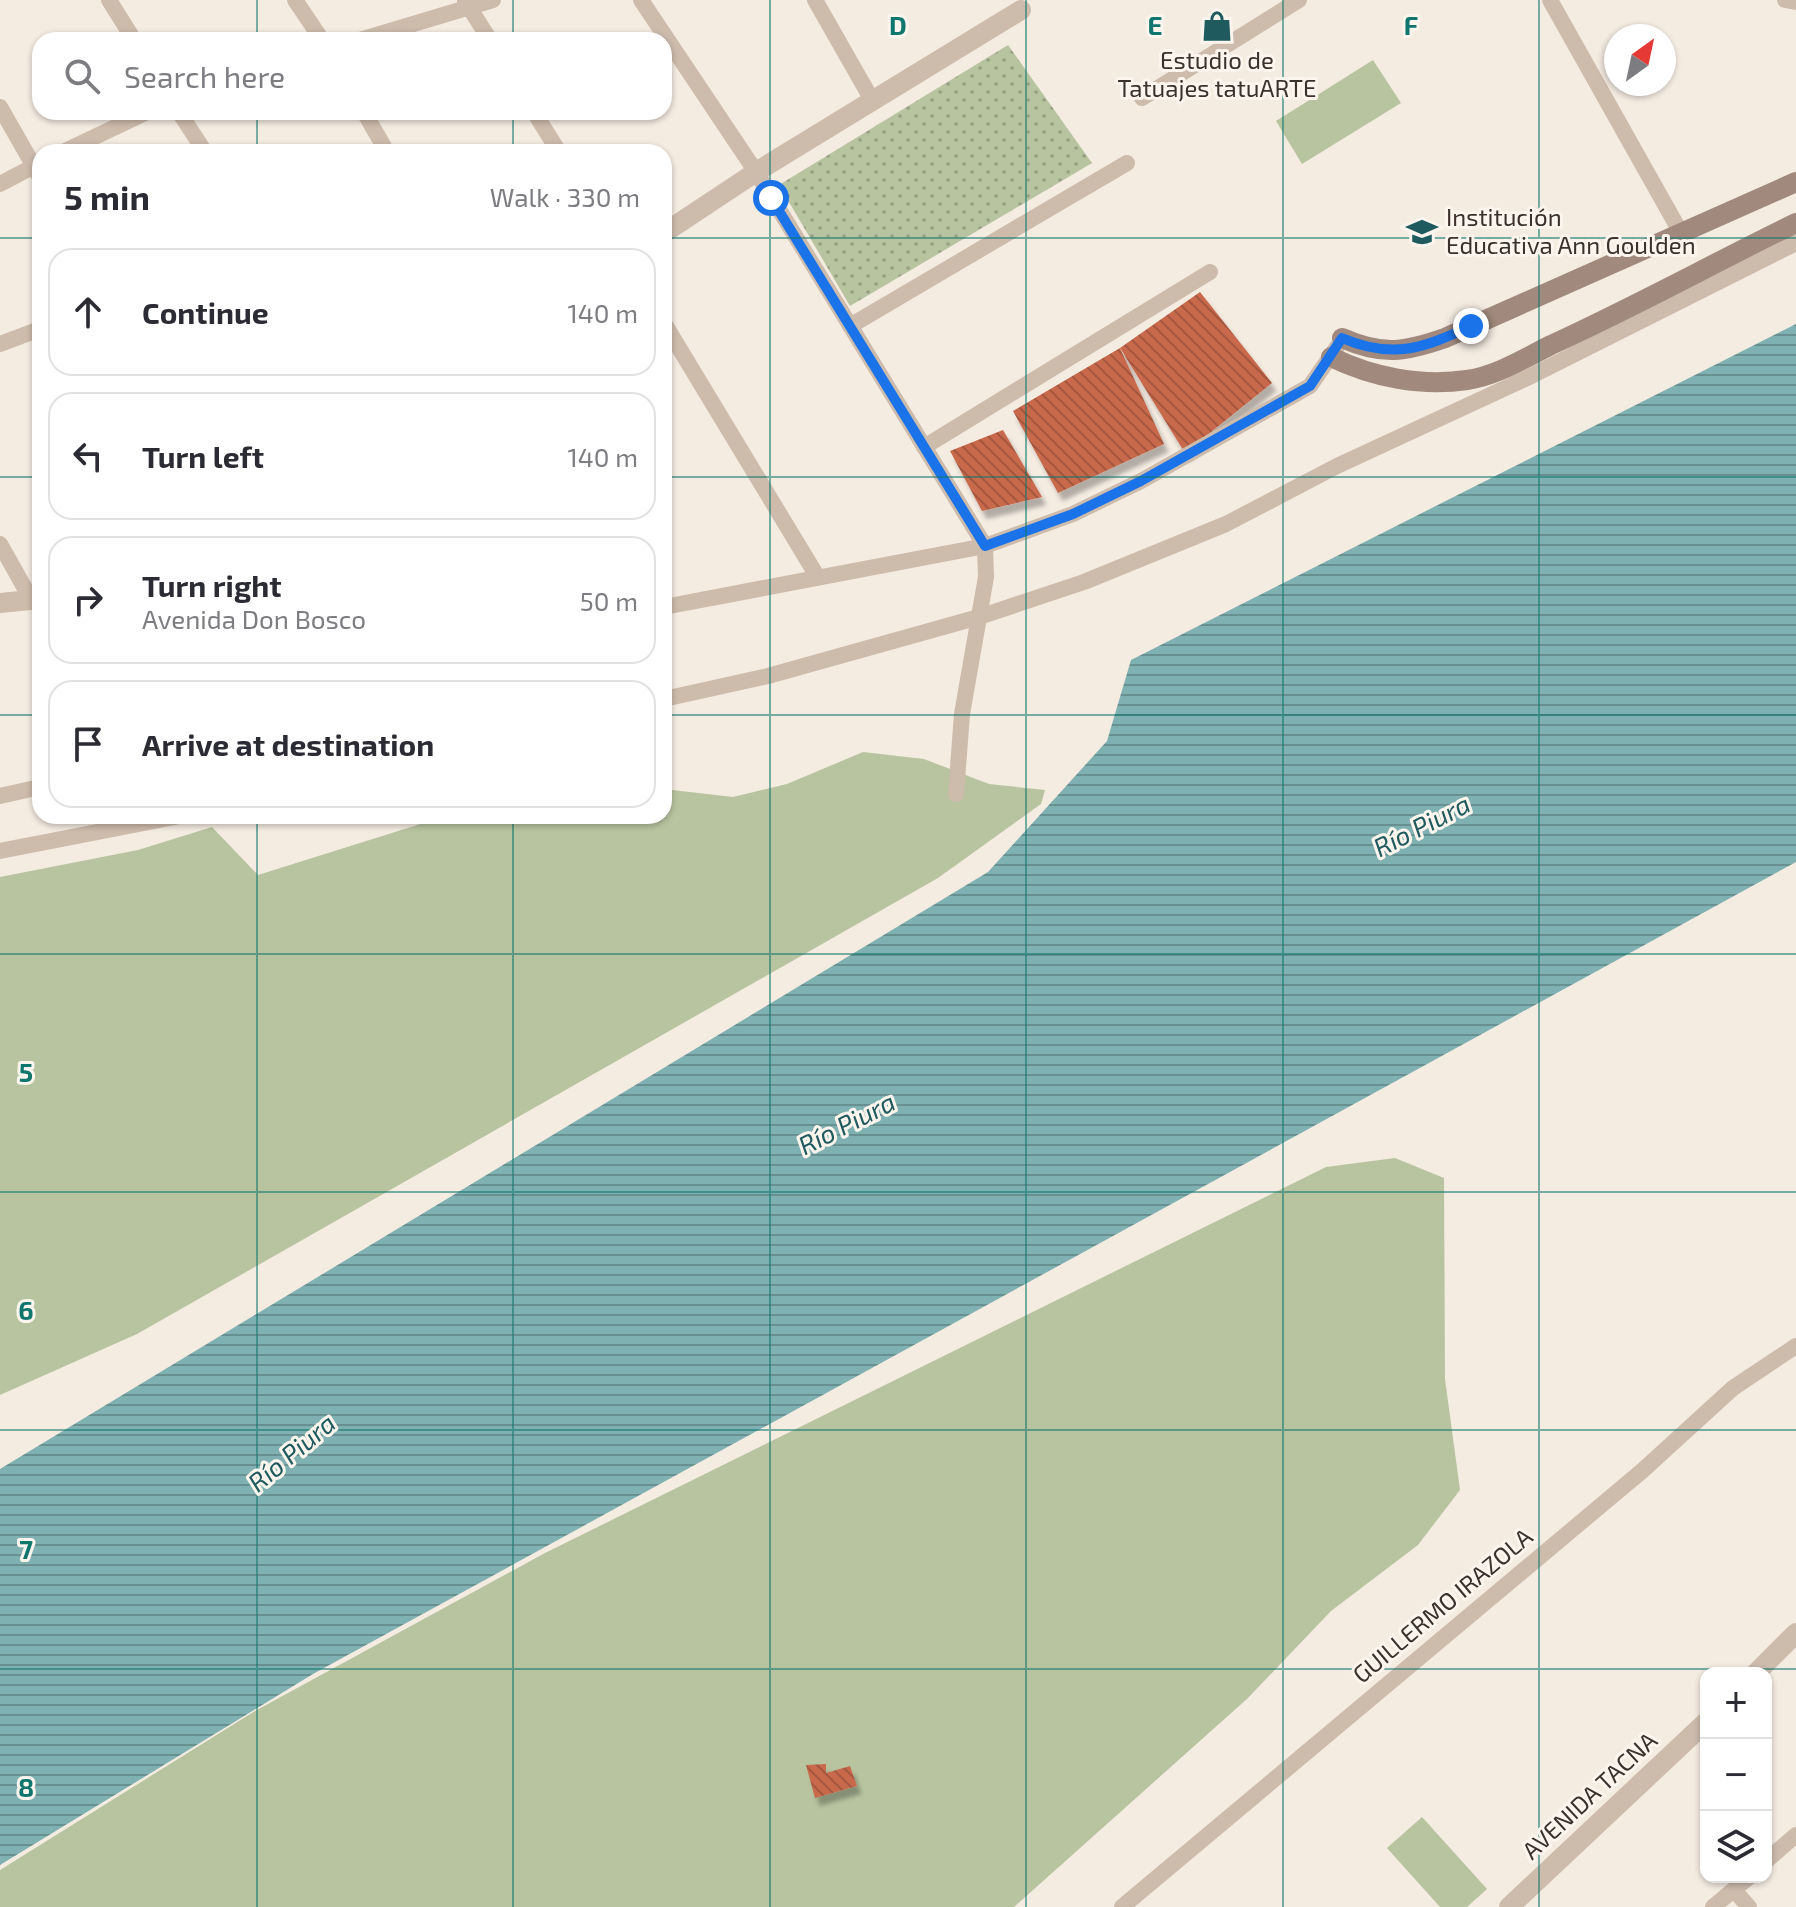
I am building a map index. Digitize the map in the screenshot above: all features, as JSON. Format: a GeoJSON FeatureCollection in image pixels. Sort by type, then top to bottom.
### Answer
{"type":"FeatureCollection","features":[{"type":"Feature","properties":{"kind":"main road"},"geometry":{"type":"LineString","coordinates":[[1342,338],[1362,347],[1385,351],[1415,348],[1445,338],[1796,182]]}},
{"type":"Feature","properties":{"kind":"main road"},"geometry":{"type":"LineString","coordinates":[[1331,357],[1374,375],[1407,380],[1467,380],[1488,375],[1581,332],[1796,223]]}},
{"type":"Feature","properties":{"kind":"street"},"geometry":{"type":"LineString","coordinates":[[109,0],[129,32]]}},
{"type":"Feature","properties":{"kind":"street"},"geometry":{"type":"LineString","coordinates":[[295,0],[317,32]]}},
{"type":"Feature","properties":{"kind":"street"},"geometry":{"type":"LineString","coordinates":[[384,32],[467,4],[493,0]]}},
{"type":"Feature","properties":{"kind":"street"},"geometry":{"type":"LineString","coordinates":[[641,0],[662,32]]}},
{"type":"Feature","properties":{"kind":"street"},"geometry":{"type":"LineString","coordinates":[[815,0],[872,100]]}},
{"type":"Feature","properties":{"kind":"street"},"geometry":{"type":"LineString","coordinates":[[1142,98],[1299,0]]}},
{"type":"Feature","properties":{"kind":"street"},"geometry":{"type":"LineString","coordinates":[[1550,0],[1681,233]]}},
{"type":"Feature","properties":{"kind":"street"},"geometry":{"type":"LineString","coordinates":[[1785,0],[1796,2]]}},
{"type":"Feature","properties":{"kind":"street"},"geometry":{"type":"LineString","coordinates":[[467,4],[485,32]]}},
{"type":"Feature","properties":{"kind":"street"},"geometry":{"type":"LineString","coordinates":[[672,228],[756,172],[1021,10]]}},
{"type":"Feature","properties":{"kind":"street"},"geometry":{"type":"LineString","coordinates":[[672,46],[756,172],[985,546],[986,577],[962,714],[956,794]]}},
{"type":"Feature","properties":{"kind":"street"},"geometry":{"type":"LineString","coordinates":[[0,107],[32,159]]}},
{"type":"Feature","properties":{"kind":"street"},"geometry":{"type":"LineString","coordinates":[[80,144],[130,120]]}},
{"type":"Feature","properties":{"kind":"street"},"geometry":{"type":"LineString","coordinates":[[184,120],[200,144]]}},
{"type":"Feature","properties":{"kind":"street"},"geometry":{"type":"LineString","coordinates":[[369,120],[382,144]]}},
{"type":"Feature","properties":{"kind":"street"},"geometry":{"type":"LineString","coordinates":[[539,120],[554,144]]}},
{"type":"Feature","properties":{"kind":"street"},"geometry":{"type":"LineString","coordinates":[[850,326],[1127,163]]}},
{"type":"Feature","properties":{"kind":"street"},"geometry":{"type":"LineString","coordinates":[[0,184],[32,171]]}},
{"type":"Feature","properties":{"kind":"street"},"geometry":{"type":"LineString","coordinates":[[672,697],[768,676],[979,617],[1084,582],[1226,524],[1337,466],[1527,378],[1796,243]]}},
{"type":"Feature","properties":{"kind":"street"},"geometry":{"type":"LineString","coordinates":[[924,447],[1210,272]]}},
{"type":"Feature","properties":{"kind":"street"},"geometry":{"type":"LineString","coordinates":[[0,344],[32,332]]}},
{"type":"Feature","properties":{"kind":"street"},"geometry":{"type":"LineString","coordinates":[[672,336],[817,576]]}},
{"type":"Feature","properties":{"kind":"street"},"geometry":{"type":"LineString","coordinates":[[672,600],[985,546],[1073,514],[1141,481],[1310,386],[1342,338]]}},
{"type":"Feature","properties":{"kind":"street"},"geometry":{"type":"LineString","coordinates":[[0,544],[32,594]]}},
{"type":"Feature","properties":{"kind":"street"},"geometry":{"type":"LineString","coordinates":[[0,603],[32,600]]}},
{"type":"Feature","properties":{"kind":"street"},"geometry":{"type":"LineString","coordinates":[[0,796],[32,789]]}},
{"type":"Feature","properties":{"kind":"street"},"geometry":{"type":"LineString","coordinates":[[0,851],[139,824]]}},
{"type":"Feature","properties":{"kind":"street","name":"GUILLERMO IRAZOLA"},"geometry":{"type":"LineString","coordinates":[[1122,1907],[1642,1471],[1733,1388],[1796,1346]]}},
{"type":"Feature","properties":{"kind":"street"},"geometry":{"type":"LineString","coordinates":[[1762,1667],[1796,1633]]}},
{"type":"Feature","properties":{"kind":"street","name":"AVENIDA TACNA"},"geometry":{"type":"LineString","coordinates":[[1509,1907],[1700,1728]]}},
{"type":"Feature","properties":{"kind":"street"},"geometry":{"type":"LineString","coordinates":[[1772,1856],[1796,1835]]}},
{"type":"Feature","properties":{"kind":"street"},"geometry":{"type":"LineString","coordinates":[[1713,1907],[1742,1883]]}},
{"type":"Feature","properties":{"kind":"street"},"geometry":{"type":"LineString","coordinates":[[1734,1890],[1749,1907]]}},
{"type":"Feature","properties":{"kind":"green space"},"geometry":{"type":"Polygon","coordinates":[[[1008,45],[1092,163],[850,306],[779,185],[1008,45]]]}},
{"type":"Feature","properties":{"kind":"green space"},"geometry":{"type":"Polygon","coordinates":[[[1373,60],[1401,103],[1302,164],[1276,121],[1373,60]]]}},
{"type":"Feature","properties":{"kind":"green space"},"geometry":{"type":"Polygon","coordinates":[[[863,752],[924,759],[989,784],[1045,790],[1041,804],[938,878],[137,1334],[0,1395],[0,877],[138,850],[212,827],[258,875],[421,824],[672,824],[672,790],[733,797],[787,784],[863,752]]]}},
{"type":"Feature","properties":{"kind":"green space"},"geometry":{"type":"Polygon","coordinates":[[[1395,1158],[1444,1178],[1445,1379],[1460,1490],[1418,1545],[1331,1611],[1248,1698],[1014,1907],[0,1907],[0,1870],[255,1711],[545,1553],[1326,1167],[1395,1158]]]}},
{"type":"Feature","properties":{"kind":"green space"},"geometry":{"type":"Polygon","coordinates":[[[1422,1817],[1487,1889],[1467,1907],[1440,1907],[1387,1848],[1422,1817]]]}},
{"type":"Feature","properties":{"kind":"water","name":"Río Piura"},"geometry":{"type":"Polygon","coordinates":[[[1796,324],[1796,862],[313,1674],[0,1865],[0,1469],[988,872],[1107,741],[1131,660],[1796,324]]]}},
{"type":"Feature","properties":{"kind":"building"},"geometry":{"type":"Polygon","coordinates":[[[1200,292],[1272,383],[1185,453],[1120,348],[1200,292]]]}},
{"type":"Feature","properties":{"kind":"building"},"geometry":{"type":"Polygon","coordinates":[[[1120,348],[1164,444],[1058,493],[1013,411],[1120,348]]]}},
{"type":"Feature","properties":{"kind":"building"},"geometry":{"type":"Polygon","coordinates":[[[1003,430],[1042,497],[982,511],[950,451],[1003,430]]]}},
{"type":"Feature","properties":{"kind":"building"},"geometry":{"type":"Polygon","coordinates":[[[826,1764],[826,1773],[850,1766],[857,1786],[815,1798],[806,1765],[826,1764]]]}},
{"type":"Feature","properties":{"kind":"place","name":"Estudio de Tatuajes tatuARTE"},"geometry":{"type":"Point","coordinates":[1217,26]}},
{"type":"Feature","properties":{"kind":"place","name":"Institución Educativa Ann Goulden"},"geometry":{"type":"Point","coordinates":[1422,232]}},
{"type":"Feature","properties":{"kind":"route"},"geometry":{"type":"LineString","coordinates":[[771,198],[985,546],[1073,514],[1141,481],[1310,386],[1342,338],[1362,347],[1399,351],[1445,338],[1471,326]]}}]}
